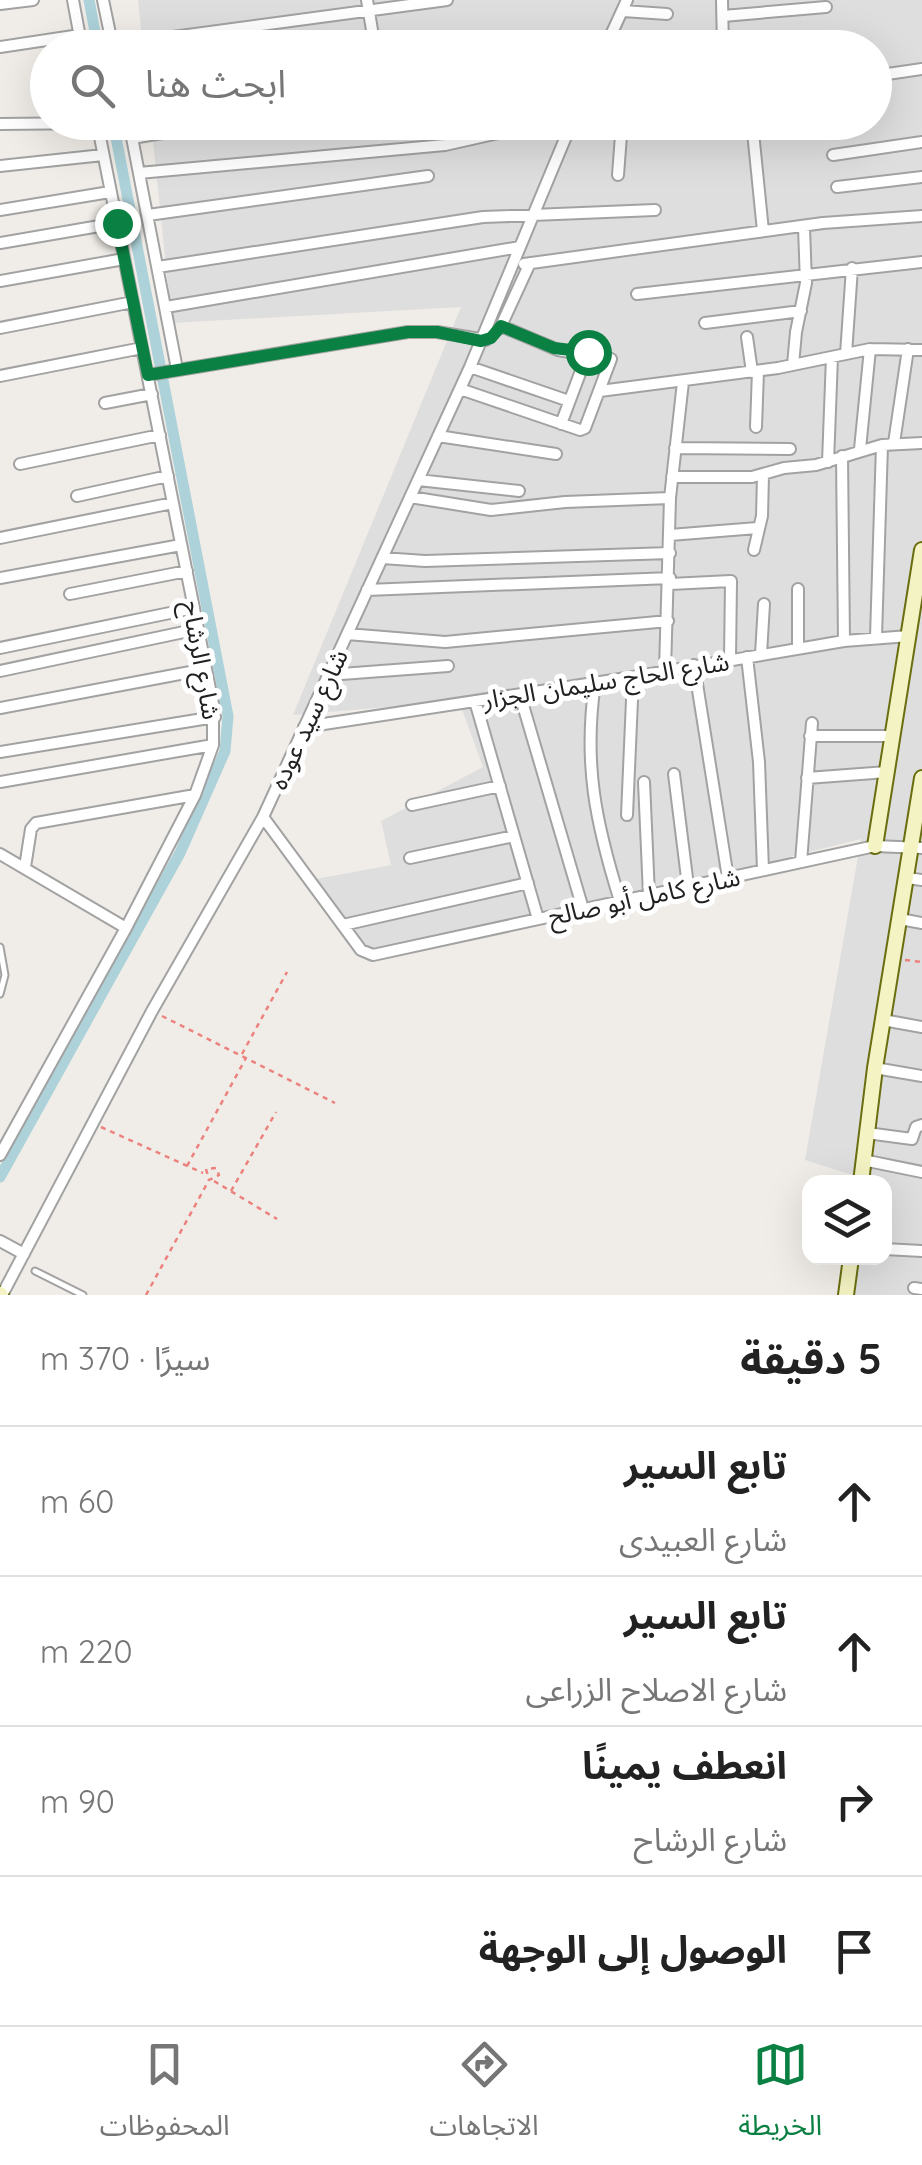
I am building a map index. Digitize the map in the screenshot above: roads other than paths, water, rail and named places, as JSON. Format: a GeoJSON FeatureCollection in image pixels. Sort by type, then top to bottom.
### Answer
{"type":"FeatureCollection","features":[{"type":"Feature","properties":{"kind":"street"},"geometry":{"type":"LineString","coordinates":[[0,4],[33,0]]}},
{"type":"Feature","properties":{"kind":"street"},"geometry":{"type":"LineString","coordinates":[[72,0],[78,30]]}},
{"type":"Feature","properties":{"kind":"street"},"geometry":{"type":"LineString","coordinates":[[104,0],[110,30]]}},
{"type":"Feature","properties":{"kind":"street"},"geometry":{"type":"LineString","coordinates":[[213,30],[368,5],[447,0]]}},
{"type":"Feature","properties":{"kind":"street"},"geometry":{"type":"LineString","coordinates":[[722,0],[723,30]]}},
{"type":"Feature","properties":{"kind":"street"},"geometry":{"type":"LineString","coordinates":[[368,5],[372,30]]}},
{"type":"Feature","properties":{"kind":"street"},"geometry":{"type":"LineString","coordinates":[[613,30],[625,5],[667,14]]}},
{"type":"Feature","properties":{"kind":"street"},"geometry":{"type":"LineString","coordinates":[[723,16],[826,7]]}},
{"type":"Feature","properties":{"kind":"street"},"geometry":{"type":"LineString","coordinates":[[0,47],[30,45]]}},
{"type":"Feature","properties":{"kind":"street"},"geometry":{"type":"LineString","coordinates":[[892,73],[922,69]]}},
{"type":"Feature","properties":{"kind":"street"},"geometry":{"type":"LineString","coordinates":[[0,124],[30,124]]}},
{"type":"Feature","properties":{"kind":"street","name":"شارع الرشاح"},"geometry":{"type":"LineString","coordinates":[[0,1155],[126,928],[195,795],[213,745],[214,717],[206,669],[100,140]]}},
{"type":"Feature","properties":{"kind":"street"},"geometry":{"type":"LineString","coordinates":[[132,140],[178,369]]}},
{"type":"Feature","properties":{"kind":"street"},"geometry":{"type":"LineString","coordinates":[[139,173],[468,140]]}},
{"type":"Feature","properties":{"kind":"street","name":"شارع سيد عوده"},"geometry":{"type":"LineString","coordinates":[[1,1295],[152,1010],[263,816],[460,389],[565,140]]}},
{"type":"Feature","properties":{"kind":"street"},"geometry":{"type":"LineString","coordinates":[[618,174],[621,140]]}},
{"type":"Feature","properties":{"kind":"street"},"geometry":{"type":"LineString","coordinates":[[754,140],[763,231]]}},
{"type":"Feature","properties":{"kind":"street"},"geometry":{"type":"LineString","coordinates":[[833,155],[922,142]]}},
{"type":"Feature","properties":{"kind":"street"},"geometry":{"type":"LineString","coordinates":[[0,166],[103,155]]}},
{"type":"Feature","properties":{"kind":"street"},"geometry":{"type":"LineString","coordinates":[[148,215],[428,176]]}},
{"type":"Feature","properties":{"kind":"street"},"geometry":{"type":"LineString","coordinates":[[838,187],[922,176]]}},
{"type":"Feature","properties":{"kind":"street"},"geometry":{"type":"LineString","coordinates":[[0,210],[110,192]]}},
{"type":"Feature","properties":{"kind":"street"},"geometry":{"type":"LineString","coordinates":[[158,268],[483,218],[655,210]]}},
{"type":"Feature","properties":{"kind":"street"},"geometry":{"type":"LineString","coordinates":[[513,266],[763,231],[922,216]]}},
{"type":"Feature","properties":{"kind":"street"},"geometry":{"type":"LineString","coordinates":[[0,243],[117,223]]}},
{"type":"Feature","properties":{"kind":"street"},"geometry":{"type":"LineString","coordinates":[[793,365],[806,273],[804,226]]}},
{"type":"Feature","properties":{"kind":"street"},"geometry":{"type":"LineString","coordinates":[[166,307],[520,246]]}},
{"type":"Feature","properties":{"kind":"street"},"geometry":{"type":"LineString","coordinates":[[0,281],[124,259]]}},
{"type":"Feature","properties":{"kind":"street"},"geometry":{"type":"LineString","coordinates":[[638,294],[922,262]]}},
{"type":"Feature","properties":{"kind":"street"},"geometry":{"type":"LineString","coordinates":[[148,375],[408,332],[437,332],[481,341],[491,338],[501,326],[530,263]]}},
{"type":"Feature","properties":{"kind":"street"},"geometry":{"type":"LineString","coordinates":[[846,354],[852,268]]}},
{"type":"Feature","properties":{"kind":"street"},"geometry":{"type":"LineString","coordinates":[[0,328],[133,302]]}},
{"type":"Feature","properties":{"kind":"street"},"geometry":{"type":"LineString","coordinates":[[705,323],[801,311]]}},
{"type":"Feature","properties":{"kind":"street"},"geometry":{"type":"LineString","coordinates":[[460,389],[560,424],[586,428],[612,360],[554,348],[501,326]]}},
{"type":"Feature","properties":{"kind":"street"},"geometry":{"type":"LineString","coordinates":[[747,338],[755,371],[756,426]]}},
{"type":"Feature","properties":{"kind":"street"},"geometry":{"type":"LineString","coordinates":[[0,376],[142,348]]}},
{"type":"Feature","properties":{"kind":"street"},"geometry":{"type":"LineString","coordinates":[[860,449],[870,349]]}},
{"type":"Feature","properties":{"kind":"street"},"geometry":{"type":"LineString","coordinates":[[600,391],[755,371],[870,349],[922,350]]}},
{"type":"Feature","properties":{"kind":"street"},"geometry":{"type":"LineString","coordinates":[[876,637],[888,444],[908,349]]}},
{"type":"Feature","properties":{"kind":"street"},"geometry":{"type":"LineString","coordinates":[[560,424],[588,352]]}},
{"type":"Feature","properties":{"kind":"street"},"geometry":{"type":"LineString","coordinates":[[828,462],[832,357]]}},
{"type":"Feature","properties":{"kind":"street"},"geometry":{"type":"LineString","coordinates":[[470,366],[569,402]]}},
{"type":"Feature","properties":{"kind":"street"},"geometry":{"type":"LineString","coordinates":[[665,670],[670,498],[683,382]]}},
{"type":"Feature","properties":{"kind":"street"},"geometry":{"type":"LineString","coordinates":[[105,404],[152,394]]}},
{"type":"Feature","properties":{"kind":"street"},"geometry":{"type":"LineString","coordinates":[[20,464],[160,435]]}},
{"type":"Feature","properties":{"kind":"street"},"geometry":{"type":"LineString","coordinates":[[438,436],[556,454]]}},
{"type":"Feature","properties":{"kind":"street"},"geometry":{"type":"LineString","coordinates":[[672,477],[764,475],[828,462],[860,449],[922,443]]}},
{"type":"Feature","properties":{"kind":"street"},"geometry":{"type":"LineString","coordinates":[[676,448],[790,450]]}},
{"type":"Feature","properties":{"kind":"street"},"geometry":{"type":"LineString","coordinates":[[842,456],[844,641]]}},
{"type":"Feature","properties":{"kind":"street"},"geometry":{"type":"LineString","coordinates":[[754,550],[756,528],[762,516],[764,475]]}},
{"type":"Feature","properties":{"kind":"street"},"geometry":{"type":"LineString","coordinates":[[77,496],[168,476]]}},
{"type":"Feature","properties":{"kind":"street"},"geometry":{"type":"LineString","coordinates":[[418,480],[519,491]]}},
{"type":"Feature","properties":{"kind":"street"},"geometry":{"type":"LineString","coordinates":[[410,497],[491,510],[565,502],[670,498]]}},
{"type":"Feature","properties":{"kind":"street"},"geometry":{"type":"LineString","coordinates":[[0,538],[173,502]]}},
{"type":"Feature","properties":{"kind":"street"},"geometry":{"type":"LineString","coordinates":[[670,536],[756,528]]}},
{"type":"Feature","properties":{"kind":"street"},"geometry":{"type":"LineString","coordinates":[[0,578],[182,544]]}},
{"type":"Feature","properties":{"kind":"street"},"geometry":{"type":"LineString","coordinates":[[875,846],[908,636],[918,606],[922,550]]}},
{"type":"Feature","properties":{"kind":"street"},"geometry":{"type":"LineString","coordinates":[[382,558],[424,561],[670,553]]}},
{"type":"Feature","properties":{"kind":"street"},"geometry":{"type":"LineString","coordinates":[[70,594],[187,571]]}},
{"type":"Feature","properties":{"kind":"street"},"geometry":{"type":"LineString","coordinates":[[367,590],[732,581],[730,659]]}},
{"type":"Feature","properties":{"kind":"street"},"geometry":{"type":"LineString","coordinates":[[798,589],[798,648]]}},
{"type":"Feature","properties":{"kind":"street"},"geometry":{"type":"LineString","coordinates":[[761,654],[764,604]]}},
{"type":"Feature","properties":{"kind":"street"},"geometry":{"type":"LineString","coordinates":[[0,648],[194,608]]}},
{"type":"Feature","properties":{"kind":"street"},"geometry":{"type":"LineString","coordinates":[[347,634],[445,642],[668,621]]}},
{"type":"Feature","properties":{"kind":"street"},"geometry":{"type":"LineString","coordinates":[[0,671],[198,630]]}},
{"type":"Feature","properties":{"kind":"street","name":"شارع الحاج سليمان الجزار"},"geometry":{"type":"LineString","coordinates":[[304,727],[844,641],[908,636]]}},
{"type":"Feature","properties":{"kind":"street"},"geometry":{"type":"LineString","coordinates":[[747,656],[759,762],[763,870]]}},
{"type":"Feature","properties":{"kind":"street"},"geometry":{"type":"LineString","coordinates":[[694,665],[728,878]]}},
{"type":"Feature","properties":{"kind":"street"},"geometry":{"type":"LineString","coordinates":[[328,674],[448,666]]}},
{"type":"Feature","properties":{"kind":"street"},"geometry":{"type":"LineString","coordinates":[[0,708],[206,669]]}},
{"type":"Feature","properties":{"kind":"street"},"geometry":{"type":"LineString","coordinates":[[627,815],[633,677]]}},
{"type":"Feature","properties":{"kind":"street"},"geometry":{"type":"LineString","coordinates":[[595,683],[590,719],[592,795],[620,902]]}},
{"type":"Feature","properties":{"kind":"street"},"geometry":{"type":"LineString","coordinates":[[520,694],[583,909]]}},
{"type":"Feature","properties":{"kind":"street"},"geometry":{"type":"LineString","coordinates":[[475,702],[538,919]]}},
{"type":"Feature","properties":{"kind":"street"},"geometry":{"type":"LineString","coordinates":[[0,752],[214,717]]}},
{"type":"Feature","properties":{"kind":"street"},"geometry":{"type":"LineString","coordinates":[[801,862],[812,723]]}},
{"type":"Feature","properties":{"kind":"street"},"geometry":{"type":"LineString","coordinates":[[810,736],[892,736]]}},
{"type":"Feature","properties":{"kind":"street"},"geometry":{"type":"LineString","coordinates":[[0,782],[213,745]]}},
{"type":"Feature","properties":{"kind":"street"},"geometry":{"type":"LineString","coordinates":[[807,778],[887,772]]}},
{"type":"Feature","properties":{"kind":"street"},"geometry":{"type":"LineString","coordinates":[[674,774],[688,886]]}},
{"type":"Feature","properties":{"kind":"street"},"geometry":{"type":"LineString","coordinates":[[862,1175],[900,919],[914,879],[922,778]]}},
{"type":"Feature","properties":{"kind":"street"},"geometry":{"type":"LineString","coordinates":[[644,782],[649,895]]}},
{"type":"Feature","properties":{"kind":"street"},"geometry":{"type":"LineString","coordinates":[[412,805],[500,786]]}},
{"type":"Feature","properties":{"kind":"street"},"geometry":{"type":"LineString","coordinates":[[25,867],[31,829],[36,822],[195,795]]}},
{"type":"Feature","properties":{"kind":"street"},"geometry":{"type":"LineString","coordinates":[[263,816],[343,925],[528,883]]}},
{"type":"Feature","properties":{"kind":"street"},"geometry":{"type":"LineString","coordinates":[[410,858],[514,836]]}},
{"type":"Feature","properties":{"kind":"street","name":"شارع كامل أبو صالح"},"geometry":{"type":"LineString","coordinates":[[343,925],[364,952],[378,954],[875,846],[917,847]]}},
{"type":"Feature","properties":{"kind":"street"},"geometry":{"type":"LineString","coordinates":[[0,854],[126,928]]}},
{"type":"Feature","properties":{"kind":"street"},"geometry":{"type":"LineString","coordinates":[[900,919],[922,923]]}},
{"type":"Feature","properties":{"kind":"street"},"geometry":{"type":"LineString","coordinates":[[883,1020],[922,1026]]}},
{"type":"Feature","properties":{"kind":"street"},"geometry":{"type":"LineString","coordinates":[[875,1068],[922,1076]]}},
{"type":"Feature","properties":{"kind":"street"},"geometry":{"type":"LineString","coordinates":[[867,1133],[912,1139],[916,1126],[922,1125]]}},
{"type":"Feature","properties":{"kind":"street"},"geometry":{"type":"LineString","coordinates":[[864,1160],[922,1172]]}},
{"type":"Feature","properties":{"kind":"street"},"geometry":{"type":"LineString","coordinates":[[0,1241],[24,1254]]}},
{"type":"Feature","properties":{"kind":"street"},"geometry":{"type":"LineString","coordinates":[[892,1249],[922,1251]]}},
{"type":"Feature","properties":{"kind":"street"},"geometry":{"type":"LineString","coordinates":[[846,1295],[850,1265]]}},
{"type":"Feature","properties":{"kind":"lane"},"geometry":{"type":"LineString","coordinates":[[0,947],[6,976],[0,994]]}},
{"type":"Feature","properties":{"kind":"lane"},"geometry":{"type":"LineString","coordinates":[[35,1270],[83,1295]]}},
{"type":"Feature","properties":{"kind":"waterway"},"geometry":{"type":"LineString","coordinates":[[89,0],[95,30]]}},
{"type":"Feature","properties":{"kind":"waterway"},"geometry":{"type":"LineString","coordinates":[[0,1177],[180,853],[225,751],[228,716],[116,140]]}}]}
